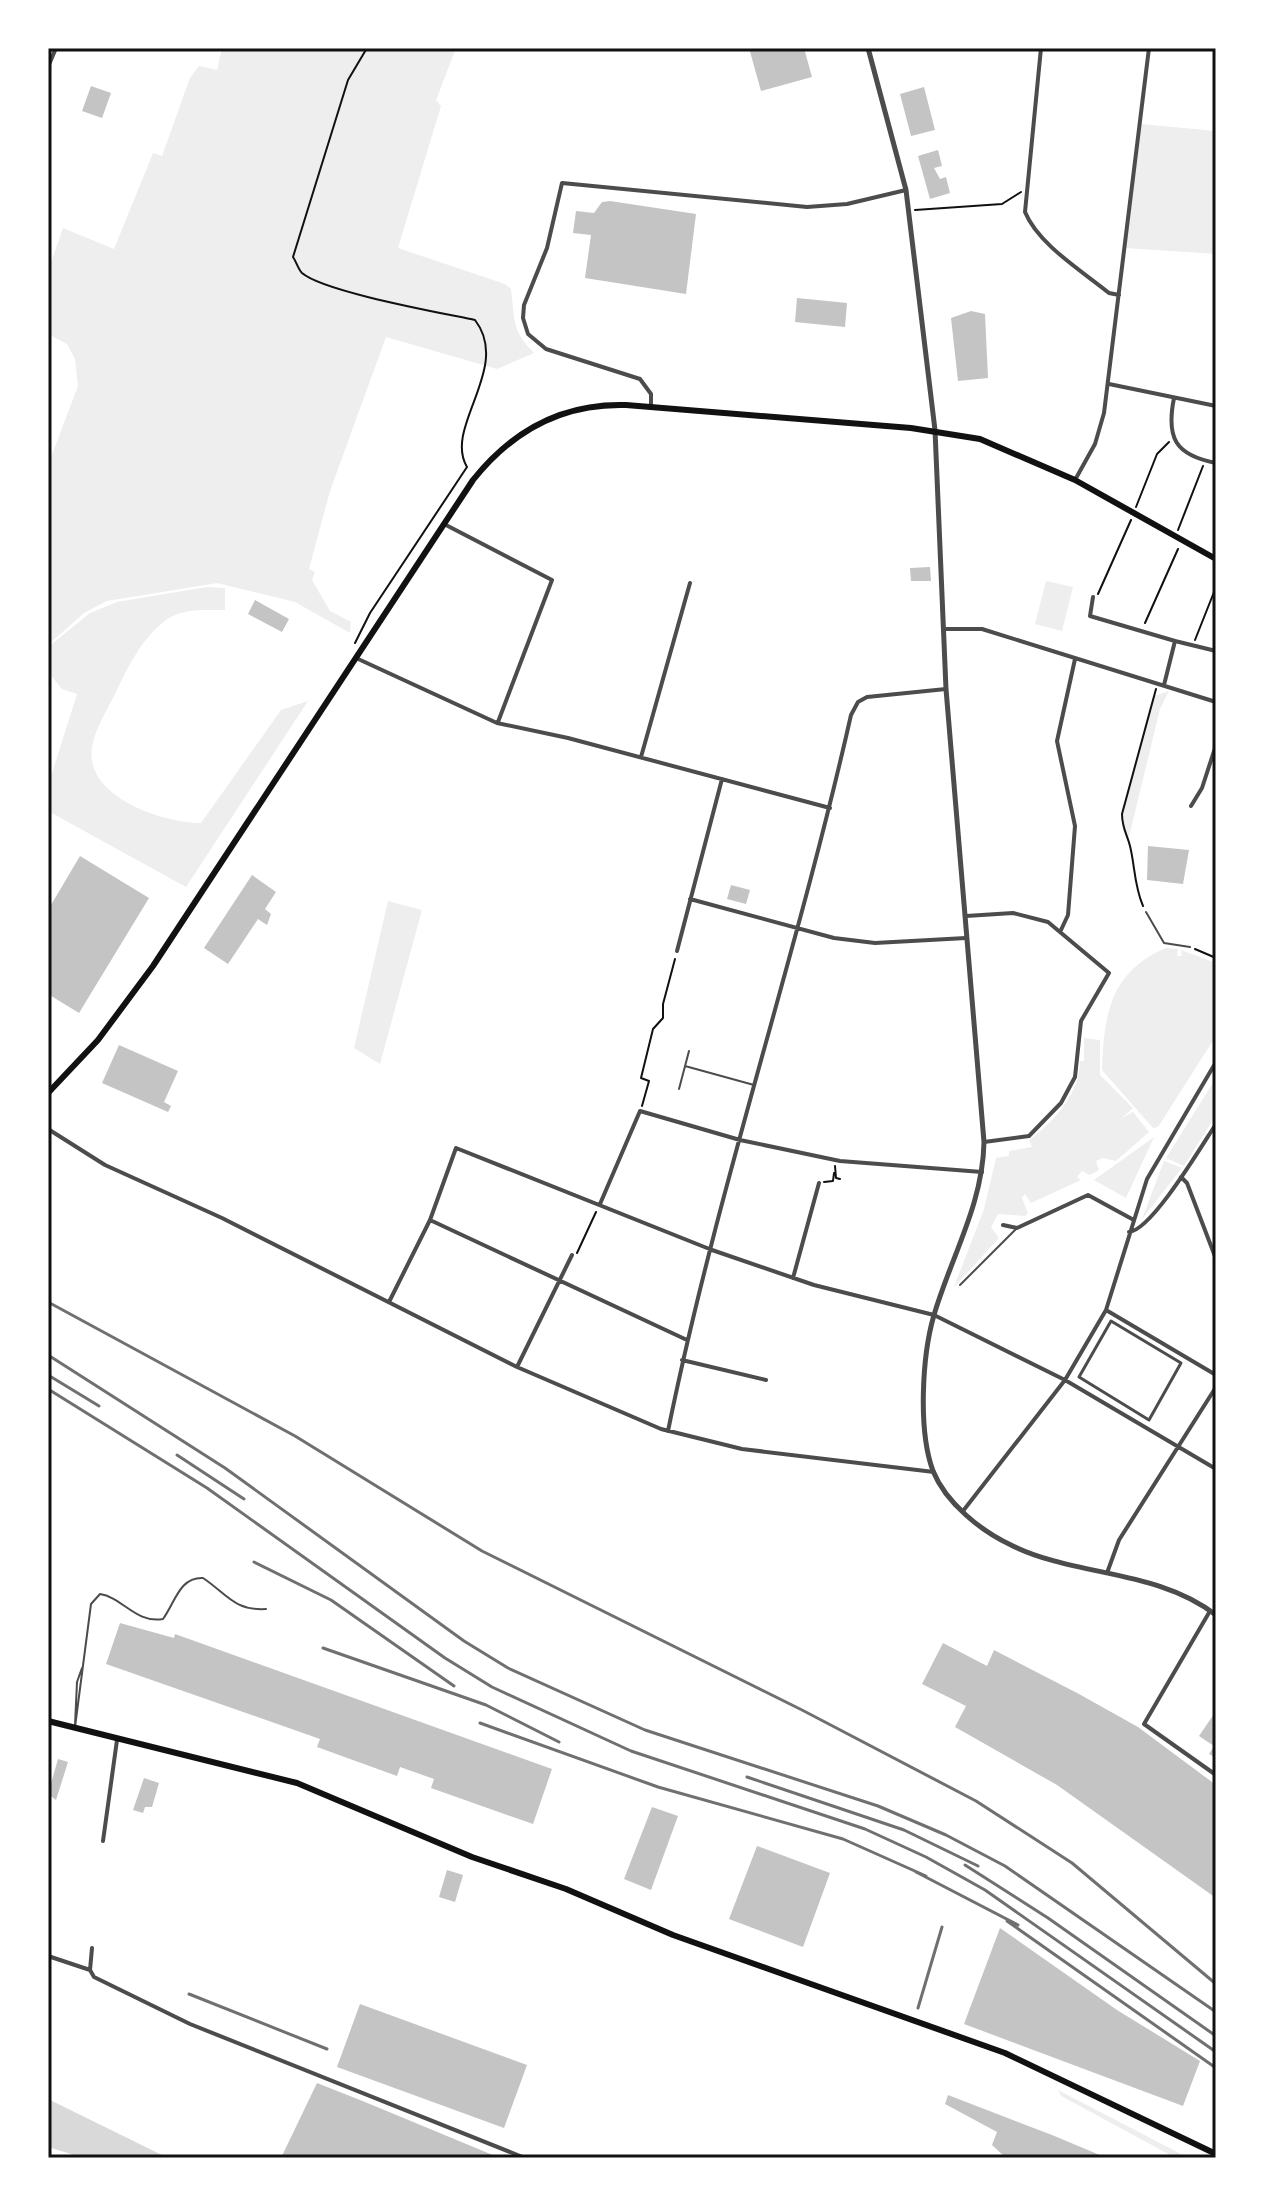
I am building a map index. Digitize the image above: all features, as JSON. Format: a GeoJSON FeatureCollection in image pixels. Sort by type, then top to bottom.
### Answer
{"type":"FeatureCollection","features":[{"type":"Feature","properties":{"kind":"main road"},"geometry":{"type":"LineString","coordinates":[[48,1093],[98,1040],[153,966],[483,467],[526,430],[583,408],[651,407],[935,430],[995,444],[1075,480],[1216,559]]}},
{"type":"Feature","properties":{"kind":"main road"},"geometry":{"type":"LineString","coordinates":[[48,1721],[297,1783],[472,1857],[566,1889],[673,1935],[1005,2053],[1214,2152]]}},
{"type":"Feature","properties":{"kind":"street"},"geometry":{"type":"LineString","coordinates":[[48,67],[56,48]]}},
{"type":"Feature","properties":{"kind":"street"},"geometry":{"type":"LineString","coordinates":[[868,48],[906,190],[935,430],[946,689],[984,1142],[982,1172],[965,1234],[934,1315],[928,1341],[924,1406],[934,1472],[963,1511],[996,1537],[1019,1549],[1166,1589],[1213,1613],[1144,1724],[1216,1775]]}},
{"type":"Feature","properties":{"kind":"street"},"geometry":{"type":"LineString","coordinates":[[1041,48],[1025,212],[1031,227],[1109,293],[1120,295]]}},
{"type":"Feature","properties":{"kind":"street"},"geometry":{"type":"LineString","coordinates":[[1075,480],[1099,435],[1109,384],[1149,48]]}},
{"type":"Feature","properties":{"kind":"street"},"geometry":{"type":"LineString","coordinates":[[651,407],[651,394],[640,379],[546,349],[532,339],[525,326],[524,305],[547,248],[562,183],[807,207],[847,204],[906,190]]}},
{"type":"Feature","properties":{"kind":"street"},"geometry":{"type":"LineString","coordinates":[[1109,384],[1216,406]]}},
{"type":"Feature","properties":{"kind":"street"},"geometry":{"type":"LineString","coordinates":[[1174,398],[1170,427],[1173,439],[1187,454],[1216,463]]}},
{"type":"Feature","properties":{"kind":"street"},"geometry":{"type":"LineString","coordinates":[[444,524],[552,580],[497,723]]}},
{"type":"Feature","properties":{"kind":"street"},"geometry":{"type":"LineString","coordinates":[[641,757],[690,583]]}},
{"type":"Feature","properties":{"kind":"street"},"geometry":{"type":"LineString","coordinates":[[1093,597],[1090,616],[1216,651]]}},
{"type":"Feature","properties":{"kind":"street"},"geometry":{"type":"LineString","coordinates":[[943,629],[982,629],[1216,702]]}},
{"type":"Feature","properties":{"kind":"street"},"geometry":{"type":"LineString","coordinates":[[1164,685],[1175,641]]}},
{"type":"Feature","properties":{"kind":"street"},"geometry":{"type":"LineString","coordinates":[[356,658],[497,723],[641,757],[830,808]]}},
{"type":"Feature","properties":{"kind":"street"},"geometry":{"type":"LineString","coordinates":[[1061,930],[1068,915],[1075,826],[1057,741],[1075,659]]}},
{"type":"Feature","properties":{"kind":"street"},"geometry":{"type":"LineString","coordinates":[[668,1431],[687,1340],[830,808],[851,715],[858,702],[873,696],[946,689]]}},
{"type":"Feature","properties":{"kind":"street"},"geometry":{"type":"LineString","coordinates":[[1191,806],[1202,788],[1216,745]]}},
{"type":"Feature","properties":{"kind":"street"},"geometry":{"type":"LineString","coordinates":[[677,951],[722,779]]}},
{"type":"Feature","properties":{"kind":"street"},"geometry":{"type":"LineString","coordinates":[[690,899],[796,929],[875,943],[966,938]]}},
{"type":"Feature","properties":{"kind":"street"},"geometry":{"type":"LineString","coordinates":[[965,916],[1013,913],[1040,920],[1061,930],[1108,970],[1081,1021],[1075,1077],[1061,1103],[1029,1136],[984,1142]]}},
{"type":"Feature","properties":{"kind":"street"},"geometry":{"type":"LineString","coordinates":[[963,1511],[1065,1380],[1106,1310],[1132,1219],[1155,1162],[1216,1062]]}},
{"type":"Feature","properties":{"kind":"street"},"geometry":{"type":"LineString","coordinates":[[600,1204],[640,1111],[740,1140],[836,1160],[982,1172]]}},
{"type":"Feature","properties":{"kind":"street"},"geometry":{"type":"LineString","coordinates":[[1129,1232],[1140,1228],[1181,1177],[1216,1124]]}},
{"type":"Feature","properties":{"kind":"street"},"geometry":{"type":"LineString","coordinates":[[48,1129],[105,1165],[517,1367],[668,1431],[742,1449],[934,1472]]}},
{"type":"Feature","properties":{"kind":"street"},"geometry":{"type":"LineString","coordinates":[[389,1302],[430,1220],[456,1148],[712,1250],[793,1278],[934,1315],[1065,1380],[1216,1469]]}},
{"type":"Feature","properties":{"kind":"street"},"geometry":{"type":"LineString","coordinates":[[1181,1177],[1187,1183],[1216,1259]]}},
{"type":"Feature","properties":{"kind":"street"},"geometry":{"type":"LineString","coordinates":[[793,1278],[819,1183]]}},
{"type":"Feature","properties":{"kind":"street"},"geometry":{"type":"LineString","coordinates":[[1003,1225],[1017,1228],[1088,1195],[1132,1219]]}},
{"type":"Feature","properties":{"kind":"street"},"geometry":{"type":"LineString","coordinates":[[430,1220],[687,1340]]}},
{"type":"Feature","properties":{"kind":"street"},"geometry":{"type":"LineString","coordinates":[[517,1367],[572,1255]]}},
{"type":"Feature","properties":{"kind":"street"},"geometry":{"type":"LineString","coordinates":[[1106,1310],[1216,1375]]}},
{"type":"Feature","properties":{"kind":"street"},"geometry":{"type":"LineString","coordinates":[[1111,1321],[1181,1363],[1149,1420],[1079,1377],[1111,1321]]}},
{"type":"Feature","properties":{"kind":"street"},"geometry":{"type":"LineString","coordinates":[[682,1360],[766,1380]]}},
{"type":"Feature","properties":{"kind":"street"},"geometry":{"type":"LineString","coordinates":[[1107,1573],[1119,1540],[1216,1387]]}},
{"type":"Feature","properties":{"kind":"street"},"geometry":{"type":"LineString","coordinates":[[103,1841],[117,1740]]}},
{"type":"Feature","properties":{"kind":"street"},"geometry":{"type":"LineString","coordinates":[[92,1948],[90,1970],[94,1977],[190,2024],[525,2158]]}},
{"type":"Feature","properties":{"kind":"street"},"geometry":{"type":"LineString","coordinates":[[48,1956],[90,1970]]}},
{"type":"Feature","properties":{"kind":"lane"},"geometry":{"type":"LineString","coordinates":[[1146,912],[1164,943],[1190,947]]}},
{"type":"Feature","properties":{"kind":"lane"},"geometry":{"type":"LineString","coordinates":[[679,1089],[689,1051]]}},
{"type":"Feature","properties":{"kind":"lane"},"geometry":{"type":"LineString","coordinates":[[685,1066],[755,1085]]}},
{"type":"Feature","properties":{"kind":"lane"},"geometry":{"type":"LineString","coordinates":[[960,1285],[1017,1228]]}},
{"type":"Feature","properties":{"kind":"lane"},"geometry":{"type":"LineString","coordinates":[[75,1728],[91,1604],[100,1594],[127,1610],[155,1620],[163,1619],[180,1588],[190,1580],[203,1578],[230,1603],[249,1610],[266,1609]]}},
{"type":"Feature","properties":{"kind":"path"},"geometry":{"type":"LineString","coordinates":[[353,641],[467,467],[463,459],[466,430],[486,365],[485,337],[475,320],[362,295],[303,273],[293,257],[348,80],[367,48]]}},
{"type":"Feature","properties":{"kind":"path"},"geometry":{"type":"LineString","coordinates":[[909,210],[1002,204],[1025,189]]}},
{"type":"Feature","properties":{"kind":"path"},"geometry":{"type":"LineString","coordinates":[[1138,502],[1157,454],[1173,439]]}},
{"type":"Feature","properties":{"kind":"path"},"geometry":{"type":"LineString","coordinates":[[1180,527],[1204,461]]}},
{"type":"Feature","properties":{"kind":"path"},"geometry":{"type":"LineString","coordinates":[[1093,597],[1102,591],[1134,513]]}},
{"type":"Feature","properties":{"kind":"path"},"geometry":{"type":"LineString","coordinates":[[1142,632],[1176,552]]}},
{"type":"Feature","properties":{"kind":"path"},"geometry":{"type":"LineString","coordinates":[[1193,645],[1216,587]]}},
{"type":"Feature","properties":{"kind":"path"},"geometry":{"type":"LineString","coordinates":[[1146,912],[1135,885],[1122,814],[1158,684]]}},
{"type":"Feature","properties":{"kind":"path"},"geometry":{"type":"LineString","coordinates":[[1190,947],[1216,958]]}},
{"type":"Feature","properties":{"kind":"path"},"geometry":{"type":"LineString","coordinates":[[640,1111],[649,1081],[641,1078],[653,1029],[663,1018],[663,1004],[677,951]]}},
{"type":"Feature","properties":{"kind":"path"},"geometry":{"type":"LineString","coordinates":[[819,1183],[833,1181],[836,1160]]}},
{"type":"Feature","properties":{"kind":"path"},"geometry":{"type":"LineString","coordinates":[[834,1171],[838,1171],[836,1178],[840,1179]]}},
{"type":"Feature","properties":{"kind":"path"},"geometry":{"type":"LineString","coordinates":[[572,1255],[580,1252],[600,1204]]}},
{"type":"Feature","properties":{"kind":"shaded area"},"geometry":{"type":"Polygon","coordinates":[[[222,48],[456,48],[436,100],[441,106],[398,248],[505,284],[511,289],[518,331],[534,353],[497,369],[386,337],[330,491],[309,569],[315,572],[312,580],[330,611],[351,622],[350,633],[295,602],[217,583],[107,601],[84,613],[48,645],[48,465],[78,386],[75,359],[67,344],[48,334],[48,271],[63,228],[114,249],[153,153],[162,156],[190,78],[199,66],[217,70],[222,48]]]}},
{"type":"Feature","properties":{"kind":"shaded area"},"geometry":{"type":"Polygon","coordinates":[[[1140,124],[1216,131],[1216,254],[1125,248],[1140,124]]]}},
{"type":"Feature","properties":{"kind":"shaded area"},"geometry":{"type":"Polygon","coordinates":[[[1046,581],[1073,587],[1062,631],[1035,624],[1046,581]]]}},
{"type":"Feature","properties":{"kind":"shaded area"},"geometry":{"type":"Polygon","coordinates":[[[207,587],[225,588],[225,610],[194,610],[172,616],[157,627],[131,662],[92,747],[93,765],[100,780],[129,804],[167,818],[201,823],[281,710],[308,701],[186,887],[48,811],[48,786],[77,694],[62,689],[48,672],[48,647],[90,613],[117,602],[207,587]]]}},
{"type":"Feature","properties":{"kind":"shaded area"},"geometry":{"type":"Polygon","coordinates":[[[1169,691],[1160,709],[1128,841],[1122,827],[1122,814],[1150,705],[1154,696],[1169,691]]]}},
{"type":"Feature","properties":{"kind":"shaded area"},"geometry":{"type":"Polygon","coordinates":[[[388,901],[422,910],[380,1064],[354,1048],[388,901]]]}},
{"type":"Feature","properties":{"kind":"shaded area"},"geometry":{"type":"Polygon","coordinates":[[[1166,948],[1178,949],[1177,956],[1182,956],[1181,950],[1216,963],[1216,1036],[1158,1127],[1153,1128],[1102,1070],[1103,1050],[1108,1013],[1122,982],[1147,958],[1166,948]]]}},
{"type":"Feature","properties":{"kind":"shaded area"},"geometry":{"type":"Polygon","coordinates":[[[1084,1038],[1100,1040],[1100,1075],[1133,1108],[1122,1118],[1133,1112],[1149,1132],[1116,1161],[1103,1158],[1096,1161],[1099,1170],[1090,1175],[1082,1171],[1077,1177],[1081,1180],[1031,1203],[1025,1194],[1022,1198],[1028,1213],[1025,1216],[998,1214],[991,1227],[999,1238],[954,1287],[984,1209],[996,1158],[1009,1156],[1009,1151],[1032,1147],[1029,1140],[1048,1125],[1064,1106],[1076,1084],[1080,1061],[1084,1061],[1084,1038]]]}},
{"type":"Feature","properties":{"kind":"shaded area"},"geometry":{"type":"Polygon","coordinates":[[[1216,1078],[1216,1115],[1184,1166],[1166,1158],[1216,1078]]]}},
{"type":"Feature","properties":{"kind":"shaded area"},"geometry":{"type":"Polygon","coordinates":[[[1154,1137],[1126,1198],[1094,1180],[1154,1137]]]}},
{"type":"Feature","properties":{"kind":"shaded area"},"geometry":{"type":"Polygon","coordinates":[[[1164,1161],[1182,1168],[1142,1219],[1164,1161]]]}},
{"type":"Feature","properties":{"kind":"shaded area"},"geometry":{"type":"Polygon","coordinates":[[[1058,2090],[1181,2154],[1174,2157],[1061,2096],[1058,2090]]]}},
{"type":"Feature","properties":{"kind":"shaded area"},"geometry":{"type":"Polygon","coordinates":[[[48,2099],[168,2158],[84,2158],[48,2147],[48,2099]]]}},
{"type":"Feature","properties":{"kind":"building"},"geometry":{"type":"Polygon","coordinates":[[[749,48],[804,48],[812,77],[761,91],[749,48]]]}},
{"type":"Feature","properties":{"kind":"building"},"geometry":{"type":"Polygon","coordinates":[[[91,86],[111,93],[102,118],[82,111],[91,86]]]}},
{"type":"Feature","properties":{"kind":"building"},"geometry":{"type":"Polygon","coordinates":[[[924,87],[935,130],[911,136],[900,94],[924,87]]]}},
{"type":"Feature","properties":{"kind":"building"},"geometry":{"type":"Polygon","coordinates":[[[938,150],[942,166],[934,168],[940,179],[946,177],[950,193],[930,199],[918,156],[938,150]]]}},
{"type":"Feature","properties":{"kind":"building"},"geometry":{"type":"Polygon","coordinates":[[[602,202],[696,214],[686,294],[585,278],[591,235],[573,233],[576,211],[594,213],[602,202]]]}},
{"type":"Feature","properties":{"kind":"building"},"geometry":{"type":"Polygon","coordinates":[[[797,298],[847,303],[845,327],[795,322],[797,298]]]}},
{"type":"Feature","properties":{"kind":"building"},"geometry":{"type":"Polygon","coordinates":[[[971,311],[985,314],[988,378],[958,381],[951,318],[971,311]]]}},
{"type":"Feature","properties":{"kind":"building"},"geometry":{"type":"Polygon","coordinates":[[[930,567],[931,581],[911,581],[910,568],[930,567]]]}},
{"type":"Feature","properties":{"kind":"building"},"geometry":{"type":"Polygon","coordinates":[[[255,600],[289,619],[282,632],[248,614],[255,600]]]}},
{"type":"Feature","properties":{"kind":"building"},"geometry":{"type":"Polygon","coordinates":[[[1148,846],[1189,850],[1183,884],[1147,880],[1148,846]]]}},
{"type":"Feature","properties":{"kind":"building"},"geometry":{"type":"Polygon","coordinates":[[[80,856],[149,898],[79,1013],[48,994],[48,910],[80,856]]]}},
{"type":"Feature","properties":{"kind":"building"},"geometry":{"type":"Polygon","coordinates":[[[252,875],[276,892],[265,909],[271,914],[267,925],[258,919],[228,964],[204,948],[252,875]]]}},
{"type":"Feature","properties":{"kind":"building"},"geometry":{"type":"Polygon","coordinates":[[[731,885],[750,890],[746,904],[727,899],[731,885]]]}},
{"type":"Feature","properties":{"kind":"building"},"geometry":{"type":"Polygon","coordinates":[[[119,1045],[178,1071],[164,1102],[171,1106],[168,1112],[102,1083],[119,1045]]]}},
{"type":"Feature","properties":{"kind":"building"},"geometry":{"type":"Polygon","coordinates":[[[120,1623],[174,1638],[175,1634],[552,1769],[533,1824],[431,1788],[434,1779],[400,1767],[397,1776],[317,1747],[320,1739],[106,1664],[120,1623]]]}},
{"type":"Feature","properties":{"kind":"building"},"geometry":{"type":"Polygon","coordinates":[[[943,1643],[987,1666],[994,1650],[1079,1694],[1138,1727],[1216,1785],[1216,1898],[1057,1785],[955,1727],[966,1706],[922,1684],[943,1643]]]}},
{"type":"Feature","properties":{"kind":"building"},"geometry":{"type":"Polygon","coordinates":[[[1216,1711],[1216,1758],[1209,1754],[1214,1746],[1199,1736],[1216,1711]]]}},
{"type":"Feature","properties":{"kind":"building"},"geometry":{"type":"Polygon","coordinates":[[[58,1759],[68,1762],[56,1800],[48,1794],[58,1759]]]}},
{"type":"Feature","properties":{"kind":"building"},"geometry":{"type":"Polygon","coordinates":[[[144,1778],[159,1783],[152,1807],[145,1807],[143,1813],[133,1810],[144,1778]]]}},
{"type":"Feature","properties":{"kind":"building"},"geometry":{"type":"Polygon","coordinates":[[[652,1807],[678,1816],[651,1890],[624,1879],[652,1807]]]}},
{"type":"Feature","properties":{"kind":"building"},"geometry":{"type":"Polygon","coordinates":[[[757,1846],[830,1873],[803,1947],[729,1919],[757,1846]]]}},
{"type":"Feature","properties":{"kind":"building"},"geometry":{"type":"Polygon","coordinates":[[[447,1870],[463,1875],[455,1902],[439,1897],[447,1870]]]}},
{"type":"Feature","properties":{"kind":"building"},"geometry":{"type":"Polygon","coordinates":[[[1000,1928],[1117,2010],[1200,2061],[1183,2106],[964,2024],[1000,1928]]]}},
{"type":"Feature","properties":{"kind":"building"},"geometry":{"type":"Polygon","coordinates":[[[360,2004],[527,2065],[504,2128],[337,2067],[360,2004]]]}},
{"type":"Feature","properties":{"kind":"building"},"geometry":{"type":"Polygon","coordinates":[[[317,2083],[365,2102],[500,2158],[281,2158],[317,2083]]]}},
{"type":"Feature","properties":{"kind":"building"},"geometry":{"type":"Polygon","coordinates":[[[948,2095],[1107,2158],[1005,2157],[992,2145],[997,2132],[945,2104],[948,2095]]]}},
{"type":"Feature","properties":{"kind":"railway"},"geometry":{"type":"LineString","coordinates":[[48,1302],[295,1436],[482,1551],[802,1710],[976,1801],[1072,1863],[1216,1984]]}},
{"type":"Feature","properties":{"kind":"railway"},"geometry":{"type":"LineString","coordinates":[[48,1355],[225,1468],[464,1641],[508,1668],[645,1730],[878,1806],[946,1835],[1005,1866],[1216,2012]]}},
{"type":"Feature","properties":{"kind":"railway"},"geometry":{"type":"LineString","coordinates":[[48,1375],[99,1406]]}},
{"type":"Feature","properties":{"kind":"railway"},"geometry":{"type":"LineString","coordinates":[[48,1389],[207,1488],[445,1658],[492,1687],[631,1751],[865,1829],[926,1857],[985,1890],[1216,2052]]}},
{"type":"Feature","properties":{"kind":"railway"},"geometry":{"type":"LineString","coordinates":[[177,1455],[244,1499]]}},
{"type":"Feature","properties":{"kind":"railway"},"geometry":{"type":"LineString","coordinates":[[254,1562],[331,1600],[454,1686]]}},
{"type":"Feature","properties":{"kind":"railway"},"geometry":{"type":"LineString","coordinates":[[323,1648],[486,1705],[559,1742]]}},
{"type":"Feature","properties":{"kind":"railway"},"geometry":{"type":"LineString","coordinates":[[480,1723],[658,1787],[843,1839],[926,1876]]}},
{"type":"Feature","properties":{"kind":"railway"},"geometry":{"type":"LineString","coordinates":[[747,1777],[904,1830],[978,1866]]}},
{"type":"Feature","properties":{"kind":"railway"},"geometry":{"type":"LineString","coordinates":[[965,1865],[1048,1918],[1216,2036]]}},
{"type":"Feature","properties":{"kind":"railway"},"geometry":{"type":"LineString","coordinates":[[916,1872],[1018,1925]]}},
{"type":"Feature","properties":{"kind":"railway"},"geometry":{"type":"LineString","coordinates":[[1007,1921],[1216,2068]]}},
{"type":"Feature","properties":{"kind":"railway"},"geometry":{"type":"LineString","coordinates":[[918,2008],[942,1927]]}},
{"type":"Feature","properties":{"kind":"railway"},"geometry":{"type":"LineString","coordinates":[[189,1994],[327,2049]]}},
{"type":"Feature","properties":{"kind":"railway"},"geometry":{"type":"LineString","coordinates":[[48,2156],[55,2158]]}}]}
